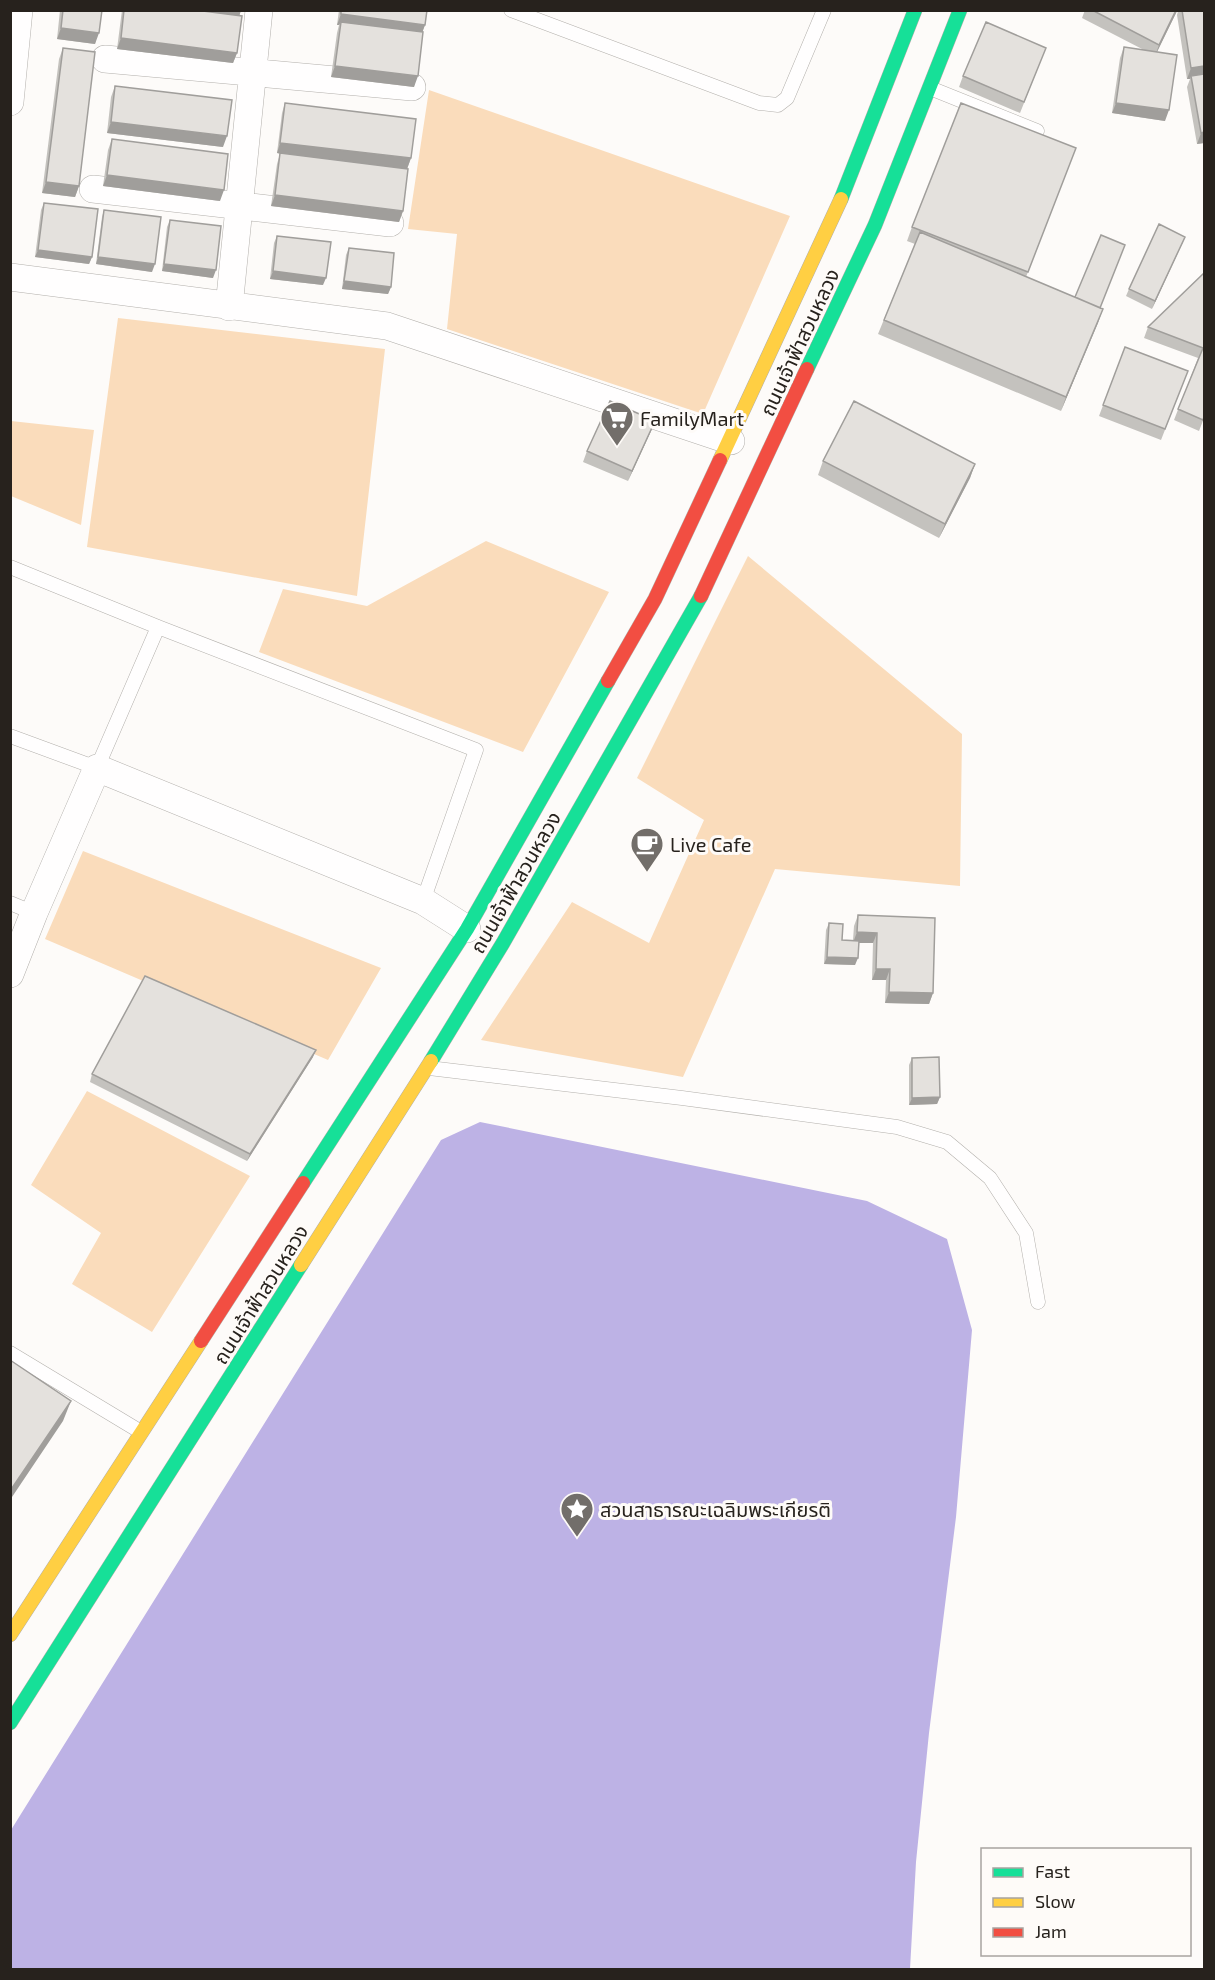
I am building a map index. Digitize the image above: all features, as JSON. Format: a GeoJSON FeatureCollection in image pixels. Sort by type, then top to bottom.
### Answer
{"type":"FeatureCollection","features":[{"type":"Feature","properties":{"kind":"main road","name":"ถนนเจ้าฟ้าสวนหลวง"},"geometry":{"type":"LineString","coordinates":[[10,1635],[467,929],[655,599],[731,441],[843,195],[915,10]]}},
{"type":"Feature","properties":{"kind":"main road","name":"ถนนเจ้าฟ้าสวนหลวง"},"geometry":{"type":"LineString","coordinates":[[10,1723],[427,1067],[503,943],[702,596],[875,225],[960,10]]}},
{"type":"Feature","properties":{"kind":"street"},"geometry":{"type":"LineString","coordinates":[[10,102],[19,10]]}},
{"type":"Feature","properties":{"kind":"street"},"geometry":{"type":"LineString","coordinates":[[229,307],[259,10]]}},
{"type":"Feature","properties":{"kind":"street"},"geometry":{"type":"LineString","coordinates":[[105,59],[412,87]]}},
{"type":"Feature","properties":{"kind":"street"},"geometry":{"type":"LineString","coordinates":[[93,189],[390,223]]}},
{"type":"Feature","properties":{"kind":"street"},"geometry":{"type":"LineString","coordinates":[[10,277],[387,326],[731,441]]}},
{"type":"Feature","properties":{"kind":"street"},"geometry":{"type":"LineString","coordinates":[[10,974],[22,908],[98,768],[423,901],[467,929]]}},
{"type":"Feature","properties":{"kind":"lane"},"geometry":{"type":"LineString","coordinates":[[512,10],[759,103],[778,105],[788,98],[824,10]]}},
{"type":"Feature","properties":{"kind":"lane"},"geometry":{"type":"LineString","coordinates":[[930,88],[1037,131]]}},
{"type":"Feature","properties":{"kind":"lane"},"geometry":{"type":"LineString","coordinates":[[10,567],[476,750],[423,901]]}},
{"type":"Feature","properties":{"kind":"lane"},"geometry":{"type":"LineString","coordinates":[[10,736],[98,768],[158,627]]}},
{"type":"Feature","properties":{"kind":"lane"},"geometry":{"type":"LineString","coordinates":[[427,1067],[886,1126],[947,1142],[990,1178],[1026,1233],[1038,1302]]}},
{"type":"Feature","properties":{"kind":"lane"},"geometry":{"type":"LineString","coordinates":[[10,1353],[141,1432]]}},
{"type":"Feature","properties":{"kind":"shaded area"},"geometry":{"type":"Polygon","coordinates":[[[429,90],[790,216],[703,414],[447,329],[457,234],[408,229],[429,90]]]}},
{"type":"Feature","properties":{"kind":"shaded area"},"geometry":{"type":"Polygon","coordinates":[[[118,318],[385,349],[357,596],[87,547],[118,318]]]}},
{"type":"Feature","properties":{"kind":"shaded area"},"geometry":{"type":"Polygon","coordinates":[[[11,421],[94,430],[81,525],[11,496],[11,421]]]}},
{"type":"Feature","properties":{"kind":"shaded area"},"geometry":{"type":"Polygon","coordinates":[[[486,541],[609,592],[523,752],[259,652],[283,589],[367,606],[486,541]]]}},
{"type":"Feature","properties":{"kind":"shaded area"},"geometry":{"type":"Polygon","coordinates":[[[748,556],[962,734],[960,886],[775,869],[683,1077],[481,1040],[572,902],[649,943],[704,820],[637,778],[748,556]]]}},
{"type":"Feature","properties":{"kind":"shaded area"},"geometry":{"type":"Polygon","coordinates":[[[83,851],[381,968],[328,1060],[45,939],[83,851]]]}},
{"type":"Feature","properties":{"kind":"shaded area"},"geometry":{"type":"Polygon","coordinates":[[[87,1091],[250,1176],[152,1332],[72,1284],[101,1233],[31,1185],[87,1091]]]}},
{"type":"Feature","properties":{"kind":"shaded area","name":"สวนสาธารณะเฉลิมพระเกียรติ"},"geometry":{"type":"Polygon","coordinates":[[[480,1122],[867,1201],[947,1239],[972,1330],[956,1517],[929,1733],[916,1862],[910,1969],[11,1969],[11,1830],[441,1140],[480,1122]]]}},
{"type":"Feature","properties":{"kind":"building"},"geometry":{"type":"Polygon","coordinates":[[[63,10],[102,10],[99,33],[61,28],[63,10]]]}},
{"type":"Feature","properties":{"kind":"building"},"geometry":{"type":"Polygon","coordinates":[[[124,10],[195,10],[242,16],[237,53],[121,38],[124,10]]]}},
{"type":"Feature","properties":{"kind":"building"},"geometry":{"type":"Polygon","coordinates":[[[341,10],[427,10],[425,25],[341,14],[341,10]]]}},
{"type":"Feature","properties":{"kind":"building"},"geometry":{"type":"Polygon","coordinates":[[[1092,10],[1176,10],[1159,45],[1092,10]]]}},
{"type":"Feature","properties":{"kind":"building"},"geometry":{"type":"Polygon","coordinates":[[[1182,10],[1204,10],[1204,66],[1191,68],[1182,10]]]}},
{"type":"Feature","properties":{"kind":"building"},"geometry":{"type":"Polygon","coordinates":[[[341,22],[423,32],[418,76],[335,66],[341,22]]]}},
{"type":"Feature","properties":{"kind":"building"},"geometry":{"type":"Polygon","coordinates":[[[986,22],[1046,48],[1024,102],[963,76],[986,22]]]}},
{"type":"Feature","properties":{"kind":"building"},"geometry":{"type":"Polygon","coordinates":[[[1124,47],[1177,55],[1169,110],[1116,103],[1124,47]]]}},
{"type":"Feature","properties":{"kind":"building"},"geometry":{"type":"Polygon","coordinates":[[[63,48],[95,52],[79,186],[46,182],[63,48]]]}},
{"type":"Feature","properties":{"kind":"building"},"geometry":{"type":"Polygon","coordinates":[[[1204,74],[1204,132],[1201,133],[1191,76],[1204,74]]]}},
{"type":"Feature","properties":{"kind":"building"},"geometry":{"type":"Polygon","coordinates":[[[115,86],[232,100],[227,136],[111,122],[115,86]]]}},
{"type":"Feature","properties":{"kind":"building"},"geometry":{"type":"Polygon","coordinates":[[[285,103],[416,119],[411,158],[280,143],[285,103]]]}},
{"type":"Feature","properties":{"kind":"building"},"geometry":{"type":"Polygon","coordinates":[[[961,103],[1076,148],[1028,272],[912,227],[961,103]]]}},
{"type":"Feature","properties":{"kind":"building"},"geometry":{"type":"Polygon","coordinates":[[[112,139],[228,154],[224,190],[107,175],[112,139]]]}},
{"type":"Feature","properties":{"kind":"building"},"geometry":{"type":"Polygon","coordinates":[[[280,153],[408,169],[403,211],[275,195],[280,153]]]}},
{"type":"Feature","properties":{"kind":"building"},"geometry":{"type":"Polygon","coordinates":[[[44,203],[98,209],[92,257],[38,250],[44,203]]]}},
{"type":"Feature","properties":{"kind":"building"},"geometry":{"type":"Polygon","coordinates":[[[104,210],[161,217],[155,264],[98,257],[104,210]]]}},
{"type":"Feature","properties":{"kind":"building"},"geometry":{"type":"Polygon","coordinates":[[[170,220],[221,226],[216,270],[164,264],[170,220]]]}},
{"type":"Feature","properties":{"kind":"building"},"geometry":{"type":"Polygon","coordinates":[[[1159,224],[1185,237],[1155,301],[1129,289],[1159,224]]]}},
{"type":"Feature","properties":{"kind":"building"},"geometry":{"type":"Polygon","coordinates":[[[920,232],[1103,309],[1066,397],[884,320],[920,232]]]}},
{"type":"Feature","properties":{"kind":"building"},"geometry":{"type":"Polygon","coordinates":[[[1101,235],[1125,245],[1100,308],[1075,297],[1101,235]]]}},
{"type":"Feature","properties":{"kind":"building"},"geometry":{"type":"Polygon","coordinates":[[[277,236],[331,242],[326,278],[273,271],[277,236]]]}},
{"type":"Feature","properties":{"kind":"building"},"geometry":{"type":"Polygon","coordinates":[[[349,248],[394,253],[391,287],[344,281],[349,248]]]}},
{"type":"Feature","properties":{"kind":"building"},"geometry":{"type":"Polygon","coordinates":[[[1204,273],[1203,420],[1178,409],[1203,348],[1148,327],[1204,273]]]}},
{"type":"Feature","properties":{"kind":"building"},"geometry":{"type":"Polygon","coordinates":[[[1125,347],[1188,371],[1165,429],[1103,405],[1125,347]]]}},
{"type":"Feature","properties":{"kind":"building","name":"FamilyMart"},"geometry":{"type":"Polygon","coordinates":[[[610,401],[655,421],[632,471],[587,451],[610,401]]]}},
{"type":"Feature","properties":{"kind":"building"},"geometry":{"type":"Polygon","coordinates":[[[854,401],[975,464],[945,524],[823,461],[854,401]]]}},
{"type":"Feature","properties":{"kind":"building"},"geometry":{"type":"Polygon","coordinates":[[[858,915],[935,918],[933,993],[889,992],[890,969],[876,969],[877,933],[857,932],[858,915]]]}},
{"type":"Feature","properties":{"kind":"building"},"geometry":{"type":"Polygon","coordinates":[[[829,923],[843,924],[842,940],[859,941],[858,958],[827,957],[829,923]]]}},
{"type":"Feature","properties":{"kind":"building"},"geometry":{"type":"Polygon","coordinates":[[[145,976],[316,1050],[250,1154],[92,1074],[145,976]]]}},
{"type":"Feature","properties":{"kind":"building"},"geometry":{"type":"Polygon","coordinates":[[[939,1057],[940,1097],[912,1098],[912,1058],[939,1057]]]}},
{"type":"Feature","properties":{"kind":"building"},"geometry":{"type":"Polygon","coordinates":[[[10,1360],[71,1401],[10,1491],[10,1360]]]}},
{"type":"Feature","properties":{"kind":"traffic: fast"},"geometry":{"type":"LineString","coordinates":[[841,199],[915,10]]}},
{"type":"Feature","properties":{"kind":"traffic: fast"},"geometry":{"type":"LineString","coordinates":[[807,369],[875,225],[960,10]]}},
{"type":"Feature","properties":{"kind":"traffic: fast"},"geometry":{"type":"LineString","coordinates":[[431,1061],[503,943],[701,596]]}},
{"type":"Feature","properties":{"kind":"traffic: fast"},"geometry":{"type":"LineString","coordinates":[[303,1183],[467,929],[608,681]]}},
{"type":"Feature","properties":{"kind":"traffic: fast"},"geometry":{"type":"LineString","coordinates":[[10,1723],[301,1265]]}},
{"type":"Feature","properties":{"kind":"traffic: slow"},"geometry":{"type":"LineString","coordinates":[[720,460],[841,199]]}},
{"type":"Feature","properties":{"kind":"traffic: slow"},"geometry":{"type":"LineString","coordinates":[[301,1265],[431,1061]]}},
{"type":"Feature","properties":{"kind":"traffic: slow"},"geometry":{"type":"LineString","coordinates":[[10,1635],[201,1341]]}},
{"type":"Feature","properties":{"kind":"traffic: jam"},"geometry":{"type":"LineString","coordinates":[[701,596],[807,369]]}},
{"type":"Feature","properties":{"kind":"traffic: jam"},"geometry":{"type":"LineString","coordinates":[[608,681],[655,599],[720,460]]}},
{"type":"Feature","properties":{"kind":"traffic: jam"},"geometry":{"type":"LineString","coordinates":[[201,1341],[303,1183]]}},
{"type":"Feature","properties":{"kind":"place","name":"FamilyMart"},"geometry":{"type":"Point","coordinates":[617,447]}},
{"type":"Feature","properties":{"kind":"place","name":"Live Cafe"},"geometry":{"type":"Point","coordinates":[647,873]}},
{"type":"Feature","properties":{"kind":"place","name":"สวนสาธารณะเฉลิมพระเกียรติ"},"geometry":{"type":"Point","coordinates":[577,1538]}}]}
